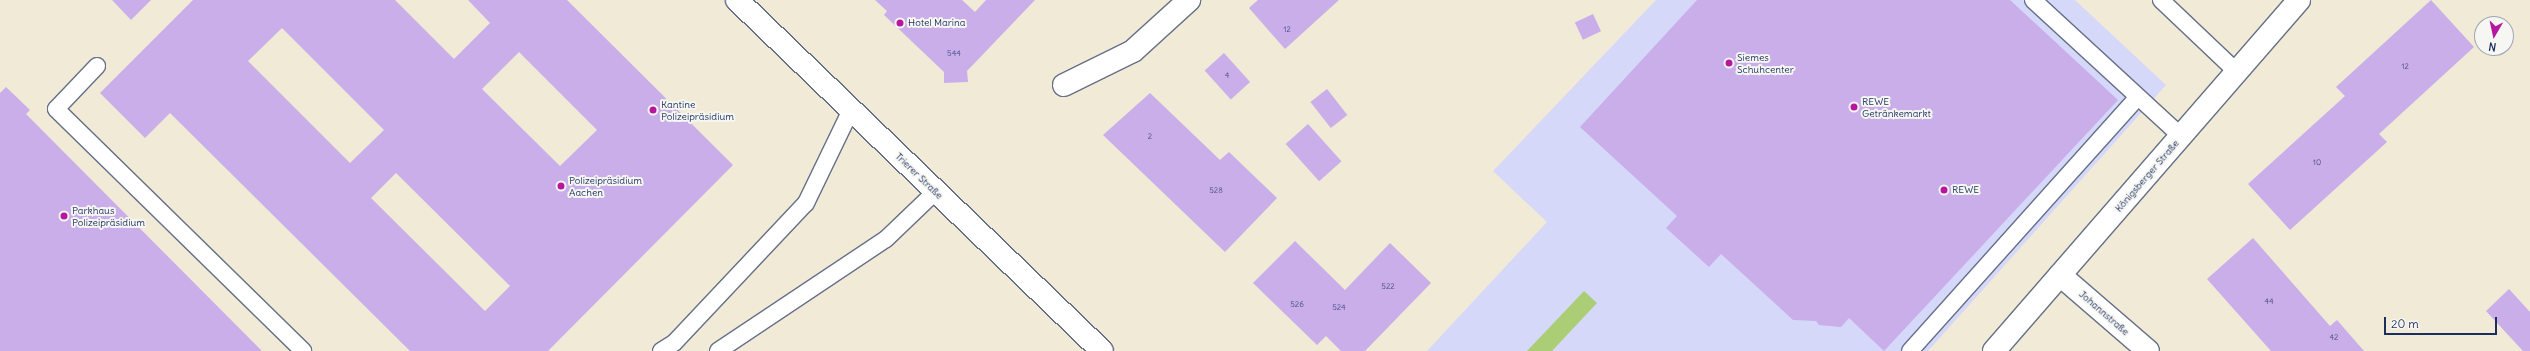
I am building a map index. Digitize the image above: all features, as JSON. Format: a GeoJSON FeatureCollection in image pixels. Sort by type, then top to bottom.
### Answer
{"type":"FeatureCollection","features":[{"type":"Feature","properties":{"kind":"street","name":"Trierer Straße"},"geometry":{"type":"LineString","coordinates":[[737,0],[1102,351]]}},
{"type":"Feature","properties":{"kind":"street"},"geometry":{"type":"LineString","coordinates":[[1064,85],[1133,51],[1189,0]]}},
{"type":"Feature","properties":{"kind":"street","name":"Königsberger Straße"},"geometry":{"type":"LineString","coordinates":[[1994,351],[2299,0]]}},
{"type":"Feature","properties":{"kind":"street","name":"Johannstraße"},"geometry":{"type":"LineString","coordinates":[[2060,275],[2148,351]]}},
{"type":"Feature","properties":{"kind":"lane"},"geometry":{"type":"LineString","coordinates":[[2033,0],[2181,136]]}},
{"type":"Feature","properties":{"kind":"lane"},"geometry":{"type":"LineString","coordinates":[[2161,0],[2237,72]]}},
{"type":"Feature","properties":{"kind":"lane"},"geometry":{"type":"LineString","coordinates":[[97,66],[56,109],[303,351]]}},
{"type":"Feature","properties":{"kind":"lane"},"geometry":{"type":"LineString","coordinates":[[1910,351],[2138,97]]}},
{"type":"Feature","properties":{"kind":"lane"},"geometry":{"type":"LineString","coordinates":[[661,351],[674,343],[806,203],[851,110]]}},
{"type":"Feature","properties":{"kind":"lane"},"geometry":{"type":"LineString","coordinates":[[718,351],[886,239],[935,192]]}},
{"type":"Feature","properties":{"kind":"shaded area"},"geometry":{"type":"Polygon","coordinates":[[[1656,0],[2075,0],[2166,85],[1928,351],[1427,351],[1547,222],[1493,171],[1656,0]]]}},
{"type":"Feature","properties":{"kind":"green space"},"geometry":{"type":"Polygon","coordinates":[[[1584,291],[1597,303],[1552,351],[1527,351],[1584,291]]]}},
{"type":"Feature","properties":{"kind":"building"},"geometry":{"type":"Polygon","coordinates":[[[112,0],[151,0],[131,20],[112,0]]]}},
{"type":"Feature","properties":{"kind":"building","name":"Polizeipräsidium Aachen"},"geometry":{"type":"Polygon","coordinates":[[[193,0],[395,0],[454,59],[490,23],[468,0],[567,0],[733,165],[548,351],[410,351],[170,113],[145,138],[100,93],[193,0]],[[282,28],[248,61],[350,163],[384,130],[282,28]],[[519,52],[482,89],[560,166],[597,130],[519,52]],[[396,173],[371,198],[485,311],[510,286],[396,173]]]}},
{"type":"Feature","properties":{"kind":"building"},"geometry":{"type":"Polygon","coordinates":[[[875,0],[962,0],[975,12],[986,0],[1035,0],[967,71],[968,82],[944,83],[944,72],[884,15],[887,11],[875,0]]]}},
{"type":"Feature","properties":{"kind":"building"},"geometry":{"type":"Polygon","coordinates":[[[1258,0],[1339,0],[1285,49],[1249,8],[1258,0]]]}},
{"type":"Feature","properties":{"kind":"building"},"geometry":{"type":"Polygon","coordinates":[[[1697,0],[2010,0],[2118,100],[1884,351],[1849,318],[1841,327],[1819,325],[1816,321],[1793,320],[1721,254],[1709,267],[1666,228],[1677,216],[1580,127],[1697,0]]]}},
{"type":"Feature","properties":{"kind":"building"},"geometry":{"type":"Polygon","coordinates":[[[2431,0],[2474,47],[2379,134],[2387,142],[2290,230],[2248,184],[2345,96],[2336,87],[2431,0]]]}},
{"type":"Feature","properties":{"kind":"building"},"geometry":{"type":"Polygon","coordinates":[[[1593,14],[1601,31],[1583,40],[1575,22],[1593,14]]]}},
{"type":"Feature","properties":{"kind":"building"},"geometry":{"type":"Polygon","coordinates":[[[1224,53],[1250,82],[1231,99],[1205,70],[1224,53]]]}},
{"type":"Feature","properties":{"kind":"building","name":"Parkhaus Polizeipräsidium"},"geometry":{"type":"Polygon","coordinates":[[[6,87],[30,110],[26,114],[262,351],[0,351],[0,93],[6,87]]]}},
{"type":"Feature","properties":{"kind":"building"},"geometry":{"type":"Polygon","coordinates":[[[1327,89],[1347,115],[1331,128],[1310,102],[1327,89]]]}},
{"type":"Feature","properties":{"kind":"building"},"geometry":{"type":"Polygon","coordinates":[[[1150,93],[1220,160],[1229,152],[1277,198],[1225,252],[1103,135],[1150,93]]]}},
{"type":"Feature","properties":{"kind":"building"},"geometry":{"type":"Polygon","coordinates":[[[1308,124],[1341,161],[1319,181],[1286,144],[1308,124]]]}},
{"type":"Feature","properties":{"kind":"building"},"geometry":{"type":"Polygon","coordinates":[[[2253,238],[2330,326],[2337,320],[2364,351],[2271,351],[2207,279],[2253,238]]]}},
{"type":"Feature","properties":{"kind":"building"},"geometry":{"type":"Polygon","coordinates":[[[1295,241],[1345,290],[1390,243],[1431,283],[1365,351],[1341,351],[1326,336],[1317,345],[1253,283],[1295,241]]]}},
{"type":"Feature","properties":{"kind":"building"},"geometry":{"type":"Polygon","coordinates":[[[2509,289],[2530,312],[2530,351],[2523,351],[2486,311],[2509,289]]]}},
{"type":"Feature","properties":{"kind":"place","name":"Hotel Marina"},"geometry":{"type":"Point","coordinates":[900,23]}},
{"type":"Feature","properties":{"kind":"place","name":"Siemes Schuhcenter"},"geometry":{"type":"Point","coordinates":[1729,63]}},
{"type":"Feature","properties":{"kind":"place","name":"REWE Getränkemarkt"},"geometry":{"type":"Point","coordinates":[1854,107]}},
{"type":"Feature","properties":{"kind":"place","name":"Kantine Polizeipräsidium"},"geometry":{"type":"Point","coordinates":[653,110]}},
{"type":"Feature","properties":{"kind":"place","name":"Polizeipräsidium Aachen"},"geometry":{"type":"Point","coordinates":[561,186]}},
{"type":"Feature","properties":{"kind":"place","name":"REWE"},"geometry":{"type":"Point","coordinates":[1944,190]}},
{"type":"Feature","properties":{"kind":"place","name":"Parkhaus Polizeipräsidium"},"geometry":{"type":"Point","coordinates":[64,216]}}]}
